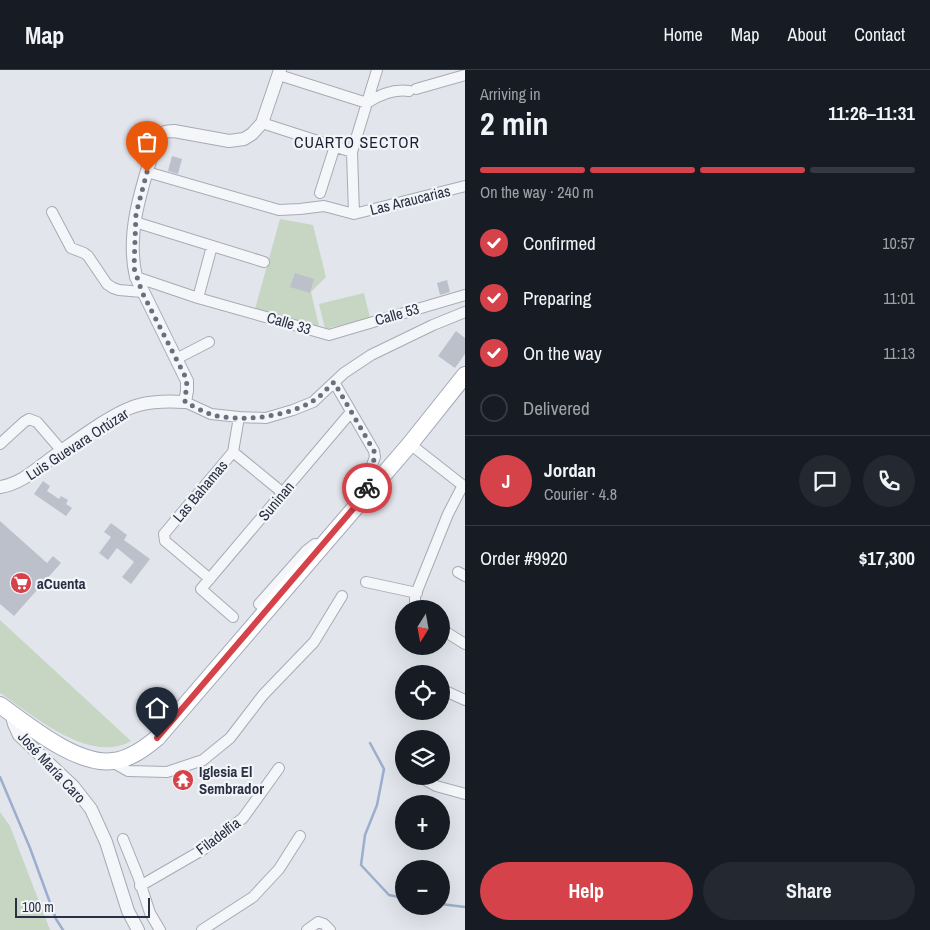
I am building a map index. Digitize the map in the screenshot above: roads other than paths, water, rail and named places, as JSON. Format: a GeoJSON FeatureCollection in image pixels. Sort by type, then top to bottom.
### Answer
{"type":"FeatureCollection","features":[{"type":"Feature","properties":{"kind":"main road"},"geometry":{"type":"LineString","coordinates":[[6,709],[78,756],[90,760],[112,762],[136,753],[157,738],[410,444],[464,377]]}},
{"type":"Feature","properties":{"kind":"street"},"geometry":{"type":"LineString","coordinates":[[147,172],[279,210],[324,206],[354,214],[352,152],[377,70]]}},
{"type":"Feature","properties":{"kind":"street"},"geometry":{"type":"LineString","coordinates":[[367,103],[279,73],[262,123],[252,134],[235,141],[229,141],[168,131],[161,133],[157,138],[135,222],[134,261],[136,278],[142,292],[187,380],[185,402],[211,414],[239,417],[266,418],[293,410],[312,402],[344,373],[371,356],[433,325],[465,312]]}},
{"type":"Feature","properties":{"kind":"street"},"geometry":{"type":"LineString","coordinates":[[367,103],[376,96],[401,90],[412,90],[465,74]]}},
{"type":"Feature","properties":{"kind":"street"},"geometry":{"type":"LineString","coordinates":[[262,123],[352,152]]}},
{"type":"Feature","properties":{"kind":"street"},"geometry":{"type":"LineString","coordinates":[[320,193],[335,146]]}},
{"type":"Feature","properties":{"kind":"street","name":"Las Araucarias"},"geometry":{"type":"LineString","coordinates":[[354,214],[465,186]]}},
{"type":"Feature","properties":{"kind":"street"},"geometry":{"type":"LineString","coordinates":[[52,212],[71,248],[88,256],[107,284],[120,290],[142,292]]}},
{"type":"Feature","properties":{"kind":"street"},"geometry":{"type":"LineString","coordinates":[[135,222],[264,262]]}},
{"type":"Feature","properties":{"kind":"street"},"geometry":{"type":"LineString","coordinates":[[198,298],[212,246]]}},
{"type":"Feature","properties":{"kind":"street","name":"Calle 33"},"geometry":{"type":"LineString","coordinates":[[136,278],[198,298],[329,335]]}},
{"type":"Feature","properties":{"kind":"street","name":"Calle 53"},"geometry":{"type":"LineString","coordinates":[[329,335],[465,295]]}},
{"type":"Feature","properties":{"kind":"street"},"geometry":{"type":"LineString","coordinates":[[176,359],[209,342]]}},
{"type":"Feature","properties":{"kind":"street"},"geometry":{"type":"LineString","coordinates":[[334,382],[374,451],[375,458],[368,476],[365,495]]}},
{"type":"Feature","properties":{"kind":"street","name":"Luis Guevara Ortúzar"},"geometry":{"type":"LineString","coordinates":[[0,486],[13,485],[21,481],[122,411],[138,405],[185,402]]}},
{"type":"Feature","properties":{"kind":"street","name":"Suninan"},"geometry":{"type":"LineString","coordinates":[[232,617],[201,589],[351,412]]}},
{"type":"Feature","properties":{"kind":"street","name":"Las Bahamas"},"geometry":{"type":"LineString","coordinates":[[210,579],[165,542],[164,534],[233,452],[239,417]]}},
{"type":"Feature","properties":{"kind":"street"},"geometry":{"type":"LineString","coordinates":[[0,444],[24,422],[30,419],[37,422],[62,451]]}},
{"type":"Feature","properties":{"kind":"street"},"geometry":{"type":"LineString","coordinates":[[410,444],[464,486],[448,514],[415,600]]}},
{"type":"Feature","properties":{"kind":"street"},"geometry":{"type":"LineString","coordinates":[[233,452],[283,493]]}},
{"type":"Feature","properties":{"kind":"street"},"geometry":{"type":"LineString","coordinates":[[259,604],[306,551],[315,544],[321,547]]}},
{"type":"Feature","properties":{"kind":"street"},"geometry":{"type":"LineString","coordinates":[[366,582],[417,593]]}},
{"type":"Feature","properties":{"kind":"street"},"geometry":{"type":"LineString","coordinates":[[112,762],[128,771],[167,772],[203,760],[230,738],[263,696],[314,642],[342,596]]}},
{"type":"Feature","properties":{"kind":"street"},"geometry":{"type":"LineString","coordinates":[[450,635],[465,644]]}},
{"type":"Feature","properties":{"kind":"street"},"geometry":{"type":"LineString","coordinates":[[450,693],[465,700]]}},
{"type":"Feature","properties":{"kind":"street","name":"José María Caro"},"geometry":{"type":"LineString","coordinates":[[6,709],[19,735],[73,786],[91,809],[106,842],[128,911],[138,930]]}},
{"type":"Feature","properties":{"kind":"street","name":"Filadelfia"},"geometry":{"type":"LineString","coordinates":[[140,886],[204,849],[242,818],[278,768]]}},
{"type":"Feature","properties":{"kind":"street"},"geometry":{"type":"LineString","coordinates":[[434,785],[465,794]]}},
{"type":"Feature","properties":{"kind":"street"},"geometry":{"type":"LineString","coordinates":[[202,930],[253,896],[279,869],[300,836]]}},
{"type":"Feature","properties":{"kind":"street"},"geometry":{"type":"LineString","coordinates":[[123,840],[138,876],[150,914],[160,930]]}},
{"type":"Feature","properties":{"kind":"street"},"geometry":{"type":"LineString","coordinates":[[307,930],[316,923],[321,922],[330,930]]}},
{"type":"Feature","properties":{"kind":"waterway"},"geometry":{"type":"LineString","coordinates":[[370,743],[384,769],[377,805],[365,835],[361,865],[389,895],[395,896]]}},
{"type":"Feature","properties":{"kind":"waterway"},"geometry":{"type":"LineString","coordinates":[[0,777],[30,848],[56,919],[63,930]]}},
{"type":"Feature","properties":{"kind":"waterway"},"geometry":{"type":"LineString","coordinates":[[450,905],[465,907]]}},
{"type":"Feature","properties":{"kind":"place","name":"aCuenta"},"geometry":{"type":"Point","coordinates":[21,583]}},
{"type":"Feature","properties":{"kind":"place","name":"Iglesia El Sembrador"},"geometry":{"type":"Point","coordinates":[183,780]}},
{"type":"Feature","properties":{"kind":"district","name":"CUARTO SECTOR"},"geometry":{"type":"Point","coordinates":[357,142]}}]}
